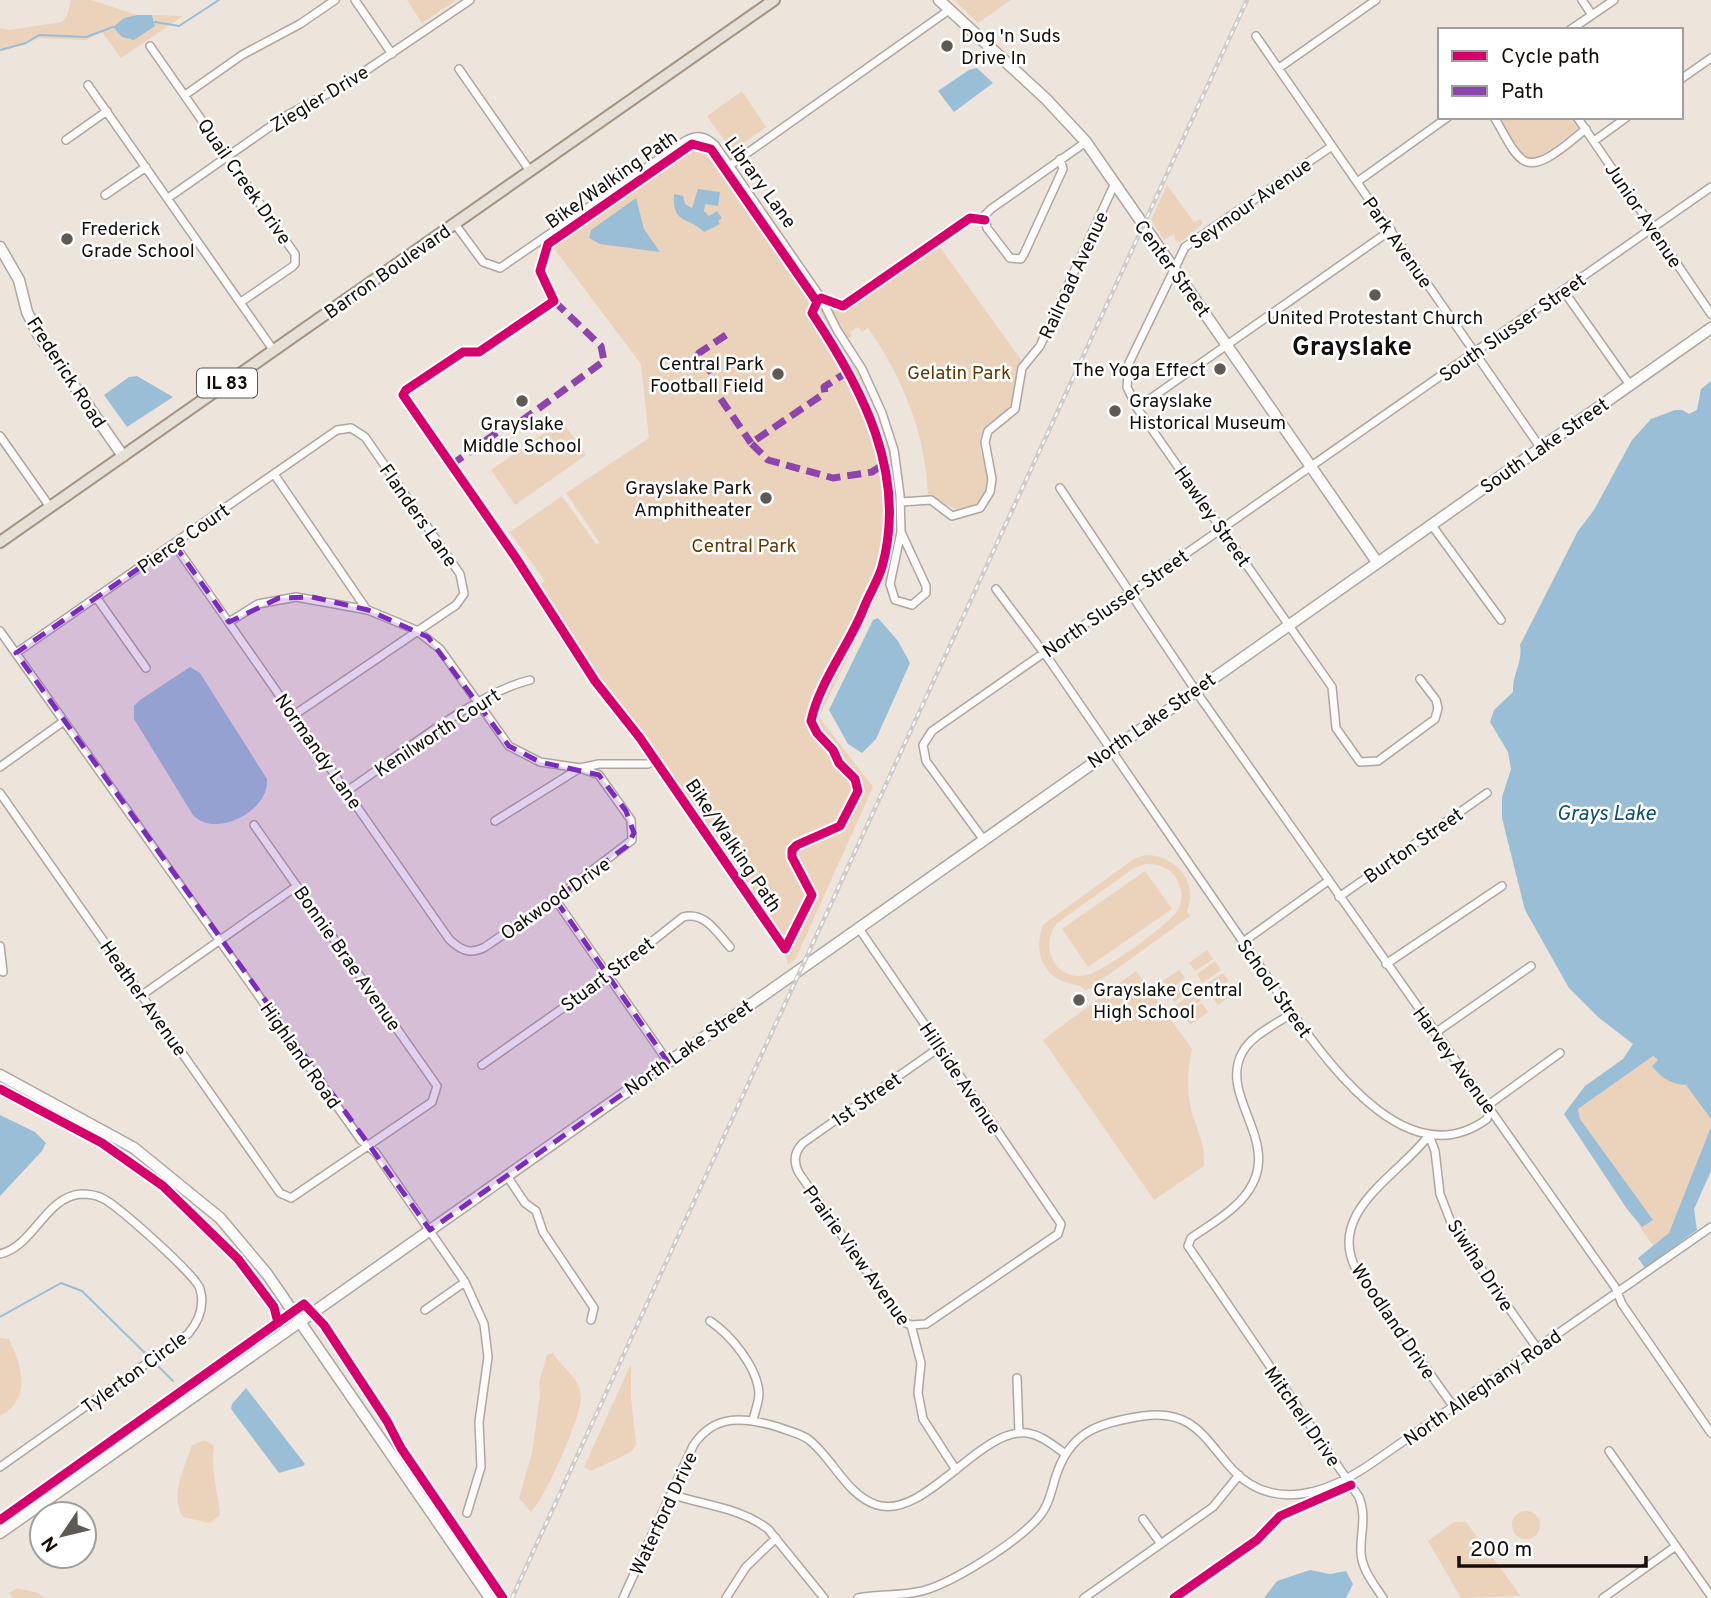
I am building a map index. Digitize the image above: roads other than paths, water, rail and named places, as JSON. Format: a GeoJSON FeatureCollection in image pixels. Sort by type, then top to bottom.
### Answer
{"type":"FeatureCollection","features":[{"type":"Feature","properties":{"kind":"main road","name":"Barron Boulevard"},"geometry":{"type":"LineString","coordinates":[[0,542],[774,0]]}},
{"type":"Feature","properties":{"kind":"street"},"geometry":{"type":"LineString","coordinates":[[184,95],[242,55],[300,24],[335,0]]}},
{"type":"Feature","properties":{"kind":"street"},"geometry":{"type":"LineString","coordinates":[[355,0],[392,54]]}},
{"type":"Feature","properties":{"kind":"street","name":"Ziegler Drive"},"geometry":{"type":"LineString","coordinates":[[168,198],[284,117],[346,84],[470,0]]}},
{"type":"Feature","properties":{"kind":"street","name":"Center Street"},"geometry":{"type":"LineString","coordinates":[[939,0],[1046,99],[1086,142],[1314,467],[1377,562]]}},
{"type":"Feature","properties":{"kind":"street"},"geometry":{"type":"LineString","coordinates":[[1279,68],[1376,0]]}},
{"type":"Feature","properties":{"kind":"street"},"geometry":{"type":"LineString","coordinates":[[1582,0],[1592,15]]}},
{"type":"Feature","properties":{"kind":"street"},"geometry":{"type":"LineString","coordinates":[[1573,28],[1614,0]]}},
{"type":"Feature","properties":{"kind":"street","name":"Library Lane"},"geometry":{"type":"LineString","coordinates":[[729,166],[949,10]]}},
{"type":"Feature","properties":{"kind":"street","name":"Park Avenue"},"geometry":{"type":"LineString","coordinates":[[1256,36],[1540,447]]}},
{"type":"Feature","properties":{"kind":"street","name":"Quail Creek Drive"},"geometry":{"type":"LineString","coordinates":[[150,46],[296,260],[292,268],[241,302]]}},
{"type":"Feature","properties":{"kind":"street"},"geometry":{"type":"LineString","coordinates":[[1683,78],[1711,58]]}},
{"type":"Feature","properties":{"kind":"street"},"geometry":{"type":"LineString","coordinates":[[460,69],[530,172]]}},
{"type":"Feature","properties":{"kind":"street"},"geometry":{"type":"LineString","coordinates":[[88,85],[274,351]]}},
{"type":"Feature","properties":{"kind":"street"},"geometry":{"type":"LineString","coordinates":[[66,140],[107,111]]}},
{"type":"Feature","properties":{"kind":"street"},"geometry":{"type":"LineString","coordinates":[[1357,182],[1445,119]]}},
{"type":"Feature","properties":{"kind":"street"},"geometry":{"type":"LineString","coordinates":[[1495,119],[1521,159],[1531,163],[1541,161],[1586,129]]}},
{"type":"Feature","properties":{"kind":"street","name":"Junior Avenue"},"geometry":{"type":"LineString","coordinates":[[1578,119],[1711,314]]}},
{"type":"Feature","properties":{"kind":"street"},"geometry":{"type":"LineString","coordinates":[[1594,141],[1624,119]]}},
{"type":"Feature","properties":{"kind":"street","name":"Library Lane"},"geometry":{"type":"LineString","coordinates":[[455,224],[483,262],[500,268],[692,137],[707,138],[821,298],[869,382],[894,450],[901,502],[901,531],[890,584],[895,600],[912,606],[922,598],[926,586],[901,531]]}},
{"type":"Feature","properties":{"kind":"street"},"geometry":{"type":"LineString","coordinates":[[1060,159],[1063,169],[1021,259],[1015,260],[1007,256],[987,228],[985,215],[1060,159],[1086,142]]}},
{"type":"Feature","properties":{"kind":"street","name":"Seymour Avenue"},"geometry":{"type":"LineString","coordinates":[[1137,408],[1127,387],[1129,363],[1185,247],[1332,146]]}},
{"type":"Feature","properties":{"kind":"street"},"geometry":{"type":"LineString","coordinates":[[104,195],[146,167]]}},
{"type":"Feature","properties":{"kind":"street","name":"Railroad Avenue"},"geometry":{"type":"LineString","coordinates":[[901,502],[931,500],[952,516],[979,508],[990,492],[992,479],[985,442],[988,431],[1015,409],[1022,368],[1040,346],[1114,185]]}},
{"type":"Feature","properties":{"kind":"street","name":"South Slusser Street"},"geometry":{"type":"LineString","coordinates":[[1314,467],[1711,187]]}},
{"type":"Feature","properties":{"kind":"street"},"geometry":{"type":"LineString","coordinates":[[1137,408],[1391,230]]}},
{"type":"Feature","properties":{"kind":"street","name":"Frederick Road"},"geometry":{"type":"LineString","coordinates":[[0,247],[19,280],[27,312],[38,334],[123,456]]}},
{"type":"Feature","properties":{"kind":"street"},"geometry":{"type":"LineString","coordinates":[[1563,290],[1629,385]]}},
{"type":"Feature","properties":{"kind":"street","name":"South Lake Street"},"geometry":{"type":"LineString","coordinates":[[1377,562],[1711,328]]}},
{"type":"Feature","properties":{"kind":"street","name":"Hawley Street"},"geometry":{"type":"LineString","coordinates":[[1137,408],[1332,687],[1336,728],[1360,762],[1378,761],[1435,719],[1438,708],[1436,700],[1420,679]]}},
{"type":"Feature","properties":{"kind":"street","name":"Pierce Court"},"geometry":{"type":"LineString","coordinates":[[16,653],[337,430],[351,428]]}},
{"type":"Feature","properties":{"kind":"street","name":"Flanders Lane"},"geometry":{"type":"LineString","coordinates":[[351,428],[365,437],[464,582],[464,594],[456,605],[416,630]]}},
{"type":"Feature","properties":{"kind":"street"},"geometry":{"type":"LineString","coordinates":[[0,436],[50,507]]}},
{"type":"Feature","properties":{"kind":"street","name":"North Slusser Street"},"geometry":{"type":"LineString","coordinates":[[983,839],[926,761],[923,745],[932,731],[1314,467]]}},
{"type":"Feature","properties":{"kind":"street"},"geometry":{"type":"LineString","coordinates":[[274,474],[368,610]]}},
{"type":"Feature","properties":{"kind":"street","name":"Harvey Avenue"},"geometry":{"type":"LineString","coordinates":[[1060,488],[1339,897],[1491,1111],[1711,1433]]}},
{"type":"Feature","properties":{"kind":"street"},"geometry":{"type":"LineString","coordinates":[[1431,524],[1501,621]]}},
{"type":"Feature","properties":{"kind":"street","name":"Normandy Lane"},"geometry":{"type":"LineString","coordinates":[[174,544],[449,939],[458,948],[468,951]]}},
{"type":"Feature","properties":{"kind":"street","name":"North Lake Street"},"geometry":{"type":"LineString","coordinates":[[0,1533],[1377,562]]}},
{"type":"Feature","properties":{"kind":"street","name":"School Street"},"geometry":{"type":"LineString","coordinates":[[996,589],[1292,1013],[1329,1064],[1363,1098],[1397,1121],[1429,1135],[1454,1137],[1466,1133],[1487,1119],[1492,1103],[1560,1053]]}},
{"type":"Feature","properties":{"kind":"street"},"geometry":{"type":"LineString","coordinates":[[96,597],[146,668]]}},
{"type":"Feature","properties":{"kind":"street"},"geometry":{"type":"LineString","coordinates":[[229,622],[251,608],[279,598],[312,597],[368,610],[416,630],[440,649],[509,746],[540,762],[580,768]]}},
{"type":"Feature","properties":{"kind":"street"},"geometry":{"type":"LineString","coordinates":[[294,715],[416,630]]}},
{"type":"Feature","properties":{"kind":"street","name":"Highland Road"},"geometry":{"type":"LineString","coordinates":[[0,631],[220,941],[368,1146],[376,1153],[465,1282],[482,1316],[487,1343],[487,1372],[479,1422],[481,1467],[467,1513]]}},
{"type":"Feature","properties":{"kind":"street","name":"Kenilworth Court"},"geometry":{"type":"LineString","coordinates":[[347,791],[477,703],[512,684],[530,680]]}},
{"type":"Feature","properties":{"kind":"street"},"geometry":{"type":"LineString","coordinates":[[0,767],[64,721]]}},
{"type":"Feature","properties":{"kind":"street"},"geometry":{"type":"LineString","coordinates":[[495,821],[580,768],[599,764],[648,764]]}},
{"type":"Feature","properties":{"kind":"street","name":"Oakwood Drive"},"geometry":{"type":"LineString","coordinates":[[468,951],[485,947],[627,846],[634,833],[626,811],[599,775],[580,768]]}},
{"type":"Feature","properties":{"kind":"street","name":"Heather Avenue"},"geometry":{"type":"LineString","coordinates":[[0,793],[281,1193],[292,1198],[368,1146]]}},
{"type":"Feature","properties":{"kind":"street","name":"Burton Street"},"geometry":{"type":"LineString","coordinates":[[1339,897],[1487,793]]}},
{"type":"Feature","properties":{"kind":"street","name":"Bonnie Brae Avenue"},"geometry":{"type":"LineString","coordinates":[[254,825],[428,1070],[438,1092],[432,1102],[368,1146]]}},
{"type":"Feature","properties":{"kind":"street"},"geometry":{"type":"LineString","coordinates":[[1243,942],[1328,881]]}},
{"type":"Feature","properties":{"kind":"street"},"geometry":{"type":"LineString","coordinates":[[142,995],[297,886]]}},
{"type":"Feature","properties":{"kind":"street"},"geometry":{"type":"LineString","coordinates":[[1386,964],[1502,886]]}},
{"type":"Feature","properties":{"kind":"street"},"geometry":{"type":"LineString","coordinates":[[555,899],[668,1062]]}},
{"type":"Feature","properties":{"kind":"street","name":"Stuart Street"},"geometry":{"type":"LineString","coordinates":[[482,1065],[607,977],[670,926],[692,915],[704,919],[730,947]]}},
{"type":"Feature","properties":{"kind":"street","name":"Hillside Avenue"},"geometry":{"type":"LineString","coordinates":[[858,927],[1059,1219],[1060,1230],[926,1324],[911,1325]]}},
{"type":"Feature","properties":{"kind":"street"},"geometry":{"type":"LineString","coordinates":[[0,946],[3,972]]}},
{"type":"Feature","properties":{"kind":"street"},"geometry":{"type":"LineString","coordinates":[[1435,1033],[1531,966]]}},
{"type":"Feature","properties":{"kind":"street","name":"Mitchell Drive"},"geometry":{"type":"LineString","coordinates":[[1292,1013],[1246,1046],[1237,1065],[1237,1088],[1257,1139],[1257,1165],[1253,1180],[1236,1207],[1191,1238],[1188,1246],[1362,1506],[1364,1566],[1383,1598]]}},
{"type":"Feature","properties":{"kind":"street","name":"1st Street"},"geometry":{"type":"LineString","coordinates":[[795,1155],[803,1143],[940,1047]]}},
{"type":"Feature","properties":{"kind":"street"},"geometry":{"type":"LineString","coordinates":[[0,1075],[102,1128],[179,1182],[220,1218],[244,1245],[300,1321],[490,1598]]}},
{"type":"Feature","properties":{"kind":"street","name":"Siwiha Drive"},"geometry":{"type":"LineString","coordinates":[[1429,1135],[1435,1151],[1440,1194],[1454,1230],[1537,1348]]}},
{"type":"Feature","properties":{"kind":"street","name":"Woodland Drive"},"geometry":{"type":"LineString","coordinates":[[1429,1135],[1420,1148],[1396,1167],[1371,1194],[1353,1221],[1348,1248],[1357,1271],[1453,1406]]}},
{"type":"Feature","properties":{"kind":"street","name":"Prairie View Avenue"},"geometry":{"type":"LineString","coordinates":[[795,1155],[796,1168],[901,1321],[911,1325],[921,1363],[918,1393],[923,1419],[956,1470]]}},
{"type":"Feature","properties":{"kind":"street"},"geometry":{"type":"LineString","coordinates":[[507,1176],[525,1203],[536,1211],[543,1232],[594,1308],[591,1321]]}},
{"type":"Feature","properties":{"kind":"street","name":"Tylerton Circle"},"geometry":{"type":"LineString","coordinates":[[0,1254],[25,1241],[63,1201],[80,1194],[102,1198],[192,1276],[201,1290],[201,1310],[188,1334],[0,1467]]}},
{"type":"Feature","properties":{"kind":"street","name":"North Alleghany Road"},"geometry":{"type":"LineString","coordinates":[[1238,1475],[1258,1488],[1291,1496],[1312,1494],[1346,1479],[1618,1294],[1711,1227]]}},
{"type":"Feature","properties":{"kind":"street"},"geometry":{"type":"LineString","coordinates":[[425,1310],[465,1282]]}},
{"type":"Feature","properties":{"kind":"street"},"geometry":{"type":"LineString","coordinates":[[201,1310],[210,1311]]}},
{"type":"Feature","properties":{"kind":"street"},"geometry":{"type":"LineString","coordinates":[[710,1321],[724,1330],[752,1371],[759,1393],[753,1420]]}},
{"type":"Feature","properties":{"kind":"street"},"geometry":{"type":"LineString","coordinates":[[487,1343],[497,1342]]}},
{"type":"Feature","properties":{"kind":"street"},"geometry":{"type":"LineString","coordinates":[[1017,1378],[1020,1433],[1038,1436],[1064,1454]]}},
{"type":"Feature","properties":{"kind":"street"},"geometry":{"type":"LineString","coordinates":[[858,1598],[917,1592],[944,1584],[1027,1528],[1047,1506],[1064,1454],[1094,1428],[1140,1416],[1163,1415],[1177,1417],[1200,1430],[1238,1475],[1213,1507],[1084,1598]]}},
{"type":"Feature","properties":{"kind":"street","name":"Waterford Drive"},"geometry":{"type":"LineString","coordinates":[[624,1598],[693,1446],[704,1432],[725,1420],[753,1420],[808,1439],[863,1498],[878,1506],[895,1507],[910,1502],[1000,1439],[1020,1433]]}},
{"type":"Feature","properties":{"kind":"street"},"geometry":{"type":"LineString","coordinates":[[1609,1451],[1711,1597]]}},
{"type":"Feature","properties":{"kind":"street"},"geometry":{"type":"LineString","coordinates":[[671,1494],[741,1512],[758,1521],[776,1538],[824,1598]]}},
{"type":"Feature","properties":{"kind":"street"},"geometry":{"type":"LineString","coordinates":[[1143,1519],[1161,1544]]}},
{"type":"Feature","properties":{"kind":"street"},"geometry":{"type":"LineString","coordinates":[[726,1598],[746,1567],[776,1538]]}},
{"type":"Feature","properties":{"kind":"street"},"geometry":{"type":"LineString","coordinates":[[1602,1598],[1676,1546]]}},
{"type":"Feature","properties":{"kind":"water"},"geometry":{"type":"Polygon","coordinates":[[[152,15],[155,26],[134,40],[122,37],[113,27],[124,18],[152,15]]]}},
{"type":"Feature","properties":{"kind":"water"},"geometry":{"type":"Polygon","coordinates":[[[977,68],[993,83],[954,112],[938,91],[969,70],[977,68]]]}},
{"type":"Feature","properties":{"kind":"water"},"geometry":{"type":"Polygon","coordinates":[[[698,189],[720,192],[718,206],[705,204],[704,211],[709,216],[717,211],[722,218],[718,221],[720,224],[704,232],[682,219],[674,204],[674,194],[683,196],[685,204],[692,208],[698,189]]]}},
{"type":"Feature","properties":{"kind":"water"},"geometry":{"type":"Polygon","coordinates":[[[636,198],[644,229],[660,252],[600,244],[589,238],[591,230],[636,198]]]}},
{"type":"Feature","properties":{"kind":"water"},"geometry":{"type":"Polygon","coordinates":[[[137,376],[173,397],[127,427],[104,395],[129,377],[137,376]]]}},
{"type":"Feature","properties":{"kind":"water","name":"Grays Lake"},"geometry":{"type":"Polygon","coordinates":[[[1711,381],[1711,1119],[1686,1085],[1668,1080],[1656,1071],[1652,1066],[1658,1060],[1653,1056],[1578,1109],[1580,1119],[1653,1220],[1642,1227],[1627,1209],[1564,1114],[1585,1086],[1623,1059],[1633,1044],[1598,1017],[1569,988],[1525,910],[1502,818],[1502,797],[1511,769],[1508,752],[1490,722],[1494,710],[1513,692],[1520,645],[1578,531],[1594,510],[1632,440],[1651,419],[1675,410],[1689,414],[1697,410],[1701,389],[1711,381]]]}},
{"type":"Feature","properties":{"kind":"water"},"geometry":{"type":"Polygon","coordinates":[[[878,618],[898,641],[910,663],[876,739],[862,753],[848,744],[829,710],[873,620],[878,618]]]}},
{"type":"Feature","properties":{"kind":"water"},"geometry":{"type":"Polygon","coordinates":[[[190,667],[200,673],[267,779],[266,791],[260,802],[251,811],[227,823],[203,822],[193,815],[134,719],[134,706],[140,700],[190,667]]]}},
{"type":"Feature","properties":{"kind":"water"},"geometry":{"type":"Polygon","coordinates":[[[0,1115],[35,1132],[46,1143],[42,1151],[0,1196],[0,1115]]]}},
{"type":"Feature","properties":{"kind":"water"},"geometry":{"type":"Polygon","coordinates":[[[1711,1127],[1711,1171],[1694,1209],[1697,1230],[1645,1268],[1638,1258],[1669,1233],[1711,1127]]]}},
{"type":"Feature","properties":{"kind":"water"},"geometry":{"type":"Polygon","coordinates":[[[246,1388],[305,1464],[303,1466],[279,1473],[231,1409],[246,1388]]]}},
{"type":"Feature","properties":{"kind":"water"},"geometry":{"type":"Polygon","coordinates":[[[1310,1570],[1330,1574],[1346,1571],[1353,1584],[1346,1598],[1264,1598],[1277,1581],[1310,1570]]]}},
{"type":"Feature","properties":{"kind":"waterway"},"geometry":{"type":"LineString","coordinates":[[155,22],[179,26],[219,0]]}},
{"type":"Feature","properties":{"kind":"waterway"},"geometry":{"type":"LineString","coordinates":[[0,50],[26,43],[39,35],[86,37],[113,27]]}},
{"type":"Feature","properties":{"kind":"waterway"},"geometry":{"type":"LineString","coordinates":[[0,1317],[61,1283],[82,1291],[148,1356]]}},
{"type":"Feature","properties":{"kind":"waterway"},"geometry":{"type":"LineString","coordinates":[[156,1364],[173,1381]]}},
{"type":"Feature","properties":{"kind":"railway"},"geometry":{"type":"LineString","coordinates":[[512,1598],[1247,0]]}},
{"type":"Feature","properties":{"kind":"place","name":"Dog 'n Suds Drive In"},"geometry":{"type":"Point","coordinates":[947,46]}},
{"type":"Feature","properties":{"kind":"place","name":"Frederick Grade School"},"geometry":{"type":"Point","coordinates":[67,239]}},
{"type":"Feature","properties":{"kind":"place","name":"United Protestant Church"},"geometry":{"type":"Point","coordinates":[1375,295]}},
{"type":"Feature","properties":{"kind":"place","name":"The Yoga Effect"},"geometry":{"type":"Point","coordinates":[1220,369]}},
{"type":"Feature","properties":{"kind":"place","name":"Central Park Football Field"},"geometry":{"type":"Point","coordinates":[778,374]}},
{"type":"Feature","properties":{"kind":"place","name":"Grayslake Middle School"},"geometry":{"type":"Point","coordinates":[522,401]}},
{"type":"Feature","properties":{"kind":"place","name":"Grayslake Historical Museum"},"geometry":{"type":"Point","coordinates":[1115,411]}},
{"type":"Feature","properties":{"kind":"place","name":"Grayslake Park Amphitheater"},"geometry":{"type":"Point","coordinates":[766,498]}},
{"type":"Feature","properties":{"kind":"place","name":"Grayslake Central High School"},"geometry":{"type":"Point","coordinates":[1079,1000]}},
{"type":"Feature","properties":{"kind":"district","name":"Grayslake"},"geometry":{"type":"Point","coordinates":[1352,346]}},
{"type":"Feature","properties":{"kind":"park label","name":"Gelatin Park"},"geometry":{"type":"Point","coordinates":[959,372]}},
{"type":"Feature","properties":{"kind":"park label","name":"Central Park"},"geometry":{"type":"Point","coordinates":[744,545]}}]}
